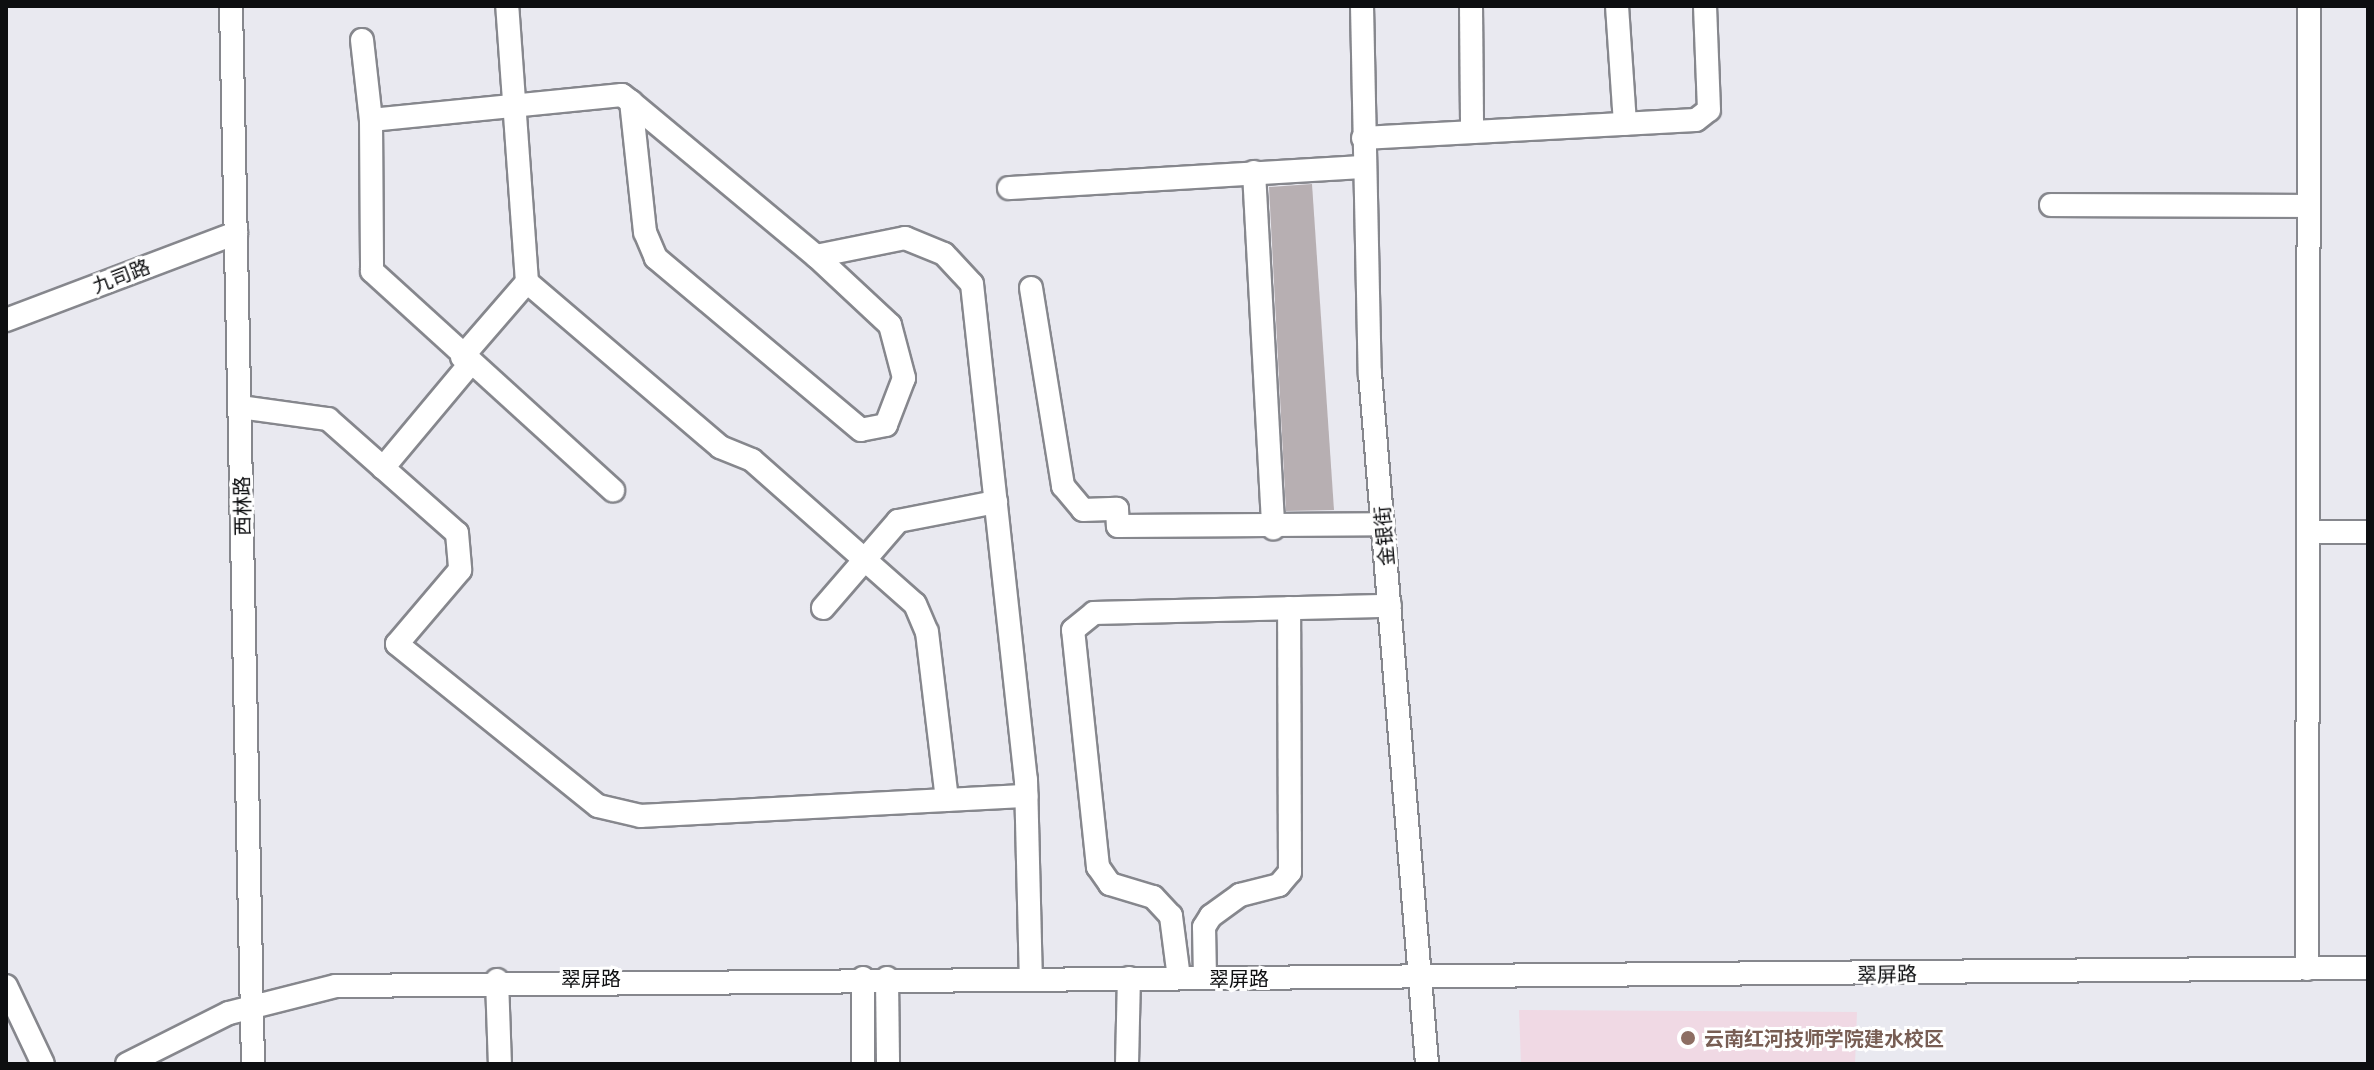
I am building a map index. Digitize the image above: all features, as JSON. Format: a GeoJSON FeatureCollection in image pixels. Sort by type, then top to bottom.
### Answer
{"type":"FeatureCollection","features":[{"type":"Feature","properties":{"kind":"street","name":"西林路"},"geometry":{"type":"LineString","coordinates":[[231,6],[253,1064]]}},
{"type":"Feature","properties":{"kind":"street"},"geometry":{"type":"LineString","coordinates":[[383,468],[527,282],[507,6]]}},
{"type":"Feature","properties":{"kind":"street","name":"金银街"},"geometry":{"type":"LineString","coordinates":[[1362,6],[1363,167],[1383,524],[1423,978],[1427,1064]]}},
{"type":"Feature","properties":{"kind":"street"},"geometry":{"type":"LineString","coordinates":[[1471,6],[1472,132]]}},
{"type":"Feature","properties":{"kind":"street"},"geometry":{"type":"LineString","coordinates":[[1617,6],[1625,124]]}},
{"type":"Feature","properties":{"kind":"street"},"geometry":{"type":"LineString","coordinates":[[1363,138],[1696,120],[1709,110],[1705,6]]}},
{"type":"Feature","properties":{"kind":"street"},"geometry":{"type":"LineString","coordinates":[[2307,969],[2309,6]]}},
{"type":"Feature","properties":{"kind":"street"},"geometry":{"type":"LineString","coordinates":[[362,40],[371,120],[372,271],[466,360],[613,490]]}},
{"type":"Feature","properties":{"kind":"street"},"geometry":{"type":"LineString","coordinates":[[371,120],[611,92],[631,102],[816,256],[899,341],[900,397],[890,420],[875,431],[861,430],[656,258],[645,232],[631,102]]}},
{"type":"Feature","properties":{"kind":"street"},"geometry":{"type":"LineString","coordinates":[[1009,188],[1363,167]]}},
{"type":"Feature","properties":{"kind":"street"},"geometry":{"type":"LineString","coordinates":[[1254,172],[1273,528]]}},
{"type":"Feature","properties":{"kind":"street"},"geometry":{"type":"LineString","coordinates":[[2051,205],[2309,206]]}},
{"type":"Feature","properties":{"kind":"street","name":"九司路"},"geometry":{"type":"LineString","coordinates":[[6,320],[236,233]]}},
{"type":"Feature","properties":{"kind":"street"},"geometry":{"type":"LineString","coordinates":[[816,256],[905,238],[944,254],[972,284],[1026,796],[1031,978]]}},
{"type":"Feature","properties":{"kind":"street"},"geometry":{"type":"LineString","coordinates":[[527,282],[865,559],[925,621],[947,800]]}},
{"type":"Feature","properties":{"kind":"street"},"geometry":{"type":"LineString","coordinates":[[1031,288],[1063,486],[1077,505],[1117,509],[1118,526],[1273,528],[1383,524]]}},
{"type":"Feature","properties":{"kind":"street"},"geometry":{"type":"LineString","coordinates":[[240,407],[320,415],[457,533],[461,548],[460,570],[397,644],[598,806],[641,816],[1026,796]]}},
{"type":"Feature","properties":{"kind":"street"},"geometry":{"type":"LineString","coordinates":[[823,608],[906,517],[996,502]]}},
{"type":"Feature","properties":{"kind":"street"},"geometry":{"type":"LineString","coordinates":[[2308,532],[2368,532]]}},
{"type":"Feature","properties":{"kind":"street"},"geometry":{"type":"LineString","coordinates":[[1179,978],[1179,936],[1163,905],[1110,884],[1098,867],[1073,630],[1094,613],[1390,606]]}},
{"type":"Feature","properties":{"kind":"street"},"geometry":{"type":"LineString","coordinates":[[1205,978],[1204,927],[1211,916],[1240,895],[1279,885],[1290,872],[1289,608]]}},
{"type":"Feature","properties":{"kind":"street","name":"翠屏路"},"geometry":{"type":"LineString","coordinates":[[127,1064],[252,1005],[336,986],[497,980],[1423,978],[2368,968]]}},
{"type":"Feature","properties":{"kind":"street"},"geometry":{"type":"LineString","coordinates":[[863,978],[863,1064]]}},
{"type":"Feature","properties":{"kind":"street"},"geometry":{"type":"LineString","coordinates":[[887,978],[888,1064]]}},
{"type":"Feature","properties":{"kind":"street"},"geometry":{"type":"LineString","coordinates":[[1127,1064],[1129,978]]}},
{"type":"Feature","properties":{"kind":"street"},"geometry":{"type":"LineString","coordinates":[[497,980],[500,1064]]}},
{"type":"Feature","properties":{"kind":"street"},"geometry":{"type":"LineString","coordinates":[[6,986],[43,1064]]}},
{"type":"Feature","properties":{"kind":"shaded area","name":"云南红河技师学院建水校区"},"geometry":{"type":"Polygon","coordinates":[[[1519,1010],[1857,1012],[1855,1064],[1521,1064],[1519,1010]]]}},
{"type":"Feature","properties":{"kind":"building"},"geometry":{"type":"Polygon","coordinates":[[[1312,184],[1334,510],[1286,511],[1269,187],[1312,184]]]}},
{"type":"Feature","properties":{"kind":"place","name":"云南红河技师学院建水校区"},"geometry":{"type":"Point","coordinates":[1688,1038]}}]}
